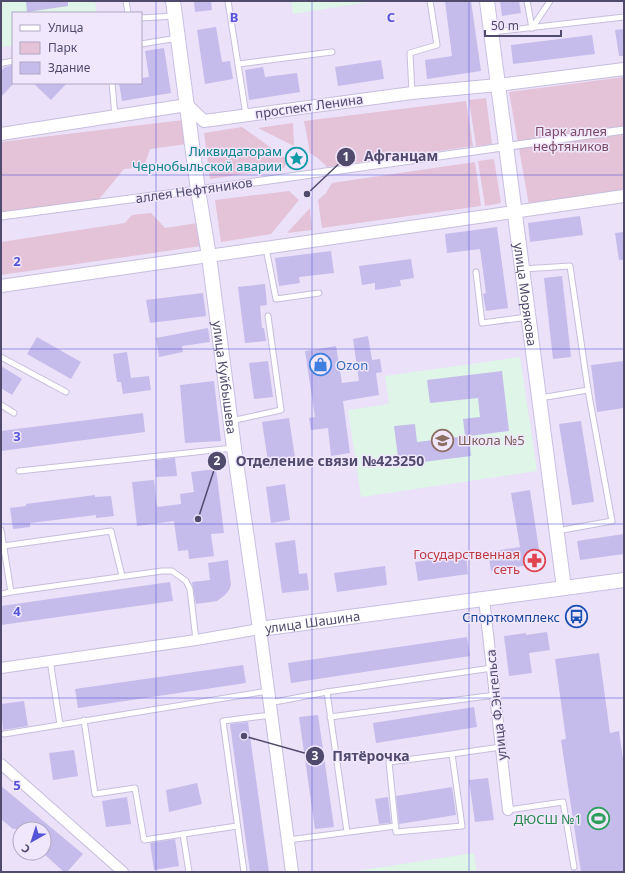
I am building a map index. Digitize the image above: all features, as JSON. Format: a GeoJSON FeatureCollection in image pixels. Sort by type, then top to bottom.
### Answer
{"type":"FeatureCollection","features":[{"type":"Feature","properties":{"kind":"main road","name":"улица Куйбышева"},"geometry":{"type":"LineString","coordinates":[[173,1],[260,629]]}},
{"type":"Feature","properties":{"kind":"main road","name":"улица Морякова"},"geometry":{"type":"LineString","coordinates":[[487,1],[564,588]]}},
{"type":"Feature","properties":{"kind":"main road","name":"улица Шашина"},"geometry":{"type":"LineString","coordinates":[[260,629],[624,580]]}},
{"type":"Feature","properties":{"kind":"street","name":"проспект Ленина"},"geometry":{"type":"LineString","coordinates":[[187,105],[204,121],[412,93],[498,85],[624,69]]}},
{"type":"Feature","properties":{"kind":"street"},"geometry":{"type":"LineString","coordinates":[[1,134],[187,105]]}},
{"type":"Feature","properties":{"kind":"street","name":"аллея Нефтяников"},"geometry":{"type":"LineString","coordinates":[[1,216],[624,130]]}},
{"type":"Feature","properties":{"kind":"street"},"geometry":{"type":"LineString","coordinates":[[1,286],[624,196]]}},
{"type":"Feature","properties":{"kind":"street","name":"улица Ф.Энгельса"},"geometry":{"type":"LineString","coordinates":[[484,599],[508,810]]}},
{"type":"Feature","properties":{"kind":"street","name":"улица Шашина"},"geometry":{"type":"LineString","coordinates":[[1,668],[196,640],[260,629]]}},
{"type":"Feature","properties":{"kind":"street","name":"улица Куйбышева"},"geometry":{"type":"LineString","coordinates":[[260,629],[292,872]]}},
{"type":"Feature","properties":{"kind":"street"},"geometry":{"type":"LineString","coordinates":[[1,764],[123,872]]}},
{"type":"Feature","properties":{"kind":"lane"},"geometry":{"type":"LineString","coordinates":[[126,1],[128,12]]}},
{"type":"Feature","properties":{"kind":"lane"},"geometry":{"type":"LineString","coordinates":[[228,1],[246,115]]}},
{"type":"Feature","properties":{"kind":"lane"},"geometry":{"type":"LineString","coordinates":[[412,93],[410,53],[437,45],[430,1]]}},
{"type":"Feature","properties":{"kind":"lane"},"geometry":{"type":"LineString","coordinates":[[528,1],[532,28]]}},
{"type":"Feature","properties":{"kind":"lane"},"geometry":{"type":"LineString","coordinates":[[532,28],[550,1]]}},
{"type":"Feature","properties":{"kind":"lane"},"geometry":{"type":"LineString","coordinates":[[142,18],[175,16]]}},
{"type":"Feature","properties":{"kind":"lane"},"geometry":{"type":"LineString","coordinates":[[491,32],[624,17]]}},
{"type":"Feature","properties":{"kind":"lane"},"geometry":{"type":"LineString","coordinates":[[142,44],[178,38]]}},
{"type":"Feature","properties":{"kind":"lane"},"geometry":{"type":"LineString","coordinates":[[239,64],[332,52]]}},
{"type":"Feature","properties":{"kind":"lane"},"geometry":{"type":"LineString","coordinates":[[1,64],[12,61]]}},
{"type":"Feature","properties":{"kind":"lane"},"geometry":{"type":"LineString","coordinates":[[112,84],[115,116]]}},
{"type":"Feature","properties":{"kind":"lane"},"geometry":{"type":"LineString","coordinates":[[266,247],[276,299],[319,293]]}},
{"type":"Feature","properties":{"kind":"lane"},"geometry":{"type":"LineString","coordinates":[[522,269],[570,266],[588,390],[612,521],[556,531]]}},
{"type":"Feature","properties":{"kind":"lane"},"geometry":{"type":"LineString","coordinates":[[476,272],[482,323],[528,317]]}},
{"type":"Feature","properties":{"kind":"lane"},"geometry":{"type":"LineString","coordinates":[[230,421],[281,410],[268,316]]}},
{"type":"Feature","properties":{"kind":"lane"},"geometry":{"type":"LineString","coordinates":[[1,357],[66,392]]}},
{"type":"Feature","properties":{"kind":"lane"},"geometry":{"type":"LineString","coordinates":[[539,398],[588,390]]}},
{"type":"Feature","properties":{"kind":"lane"},"geometry":{"type":"LineString","coordinates":[[1,405],[14,413]]}},
{"type":"Feature","properties":{"kind":"lane"},"geometry":{"type":"LineString","coordinates":[[19,471],[234,448]]}},
{"type":"Feature","properties":{"kind":"lane"},"geometry":{"type":"LineString","coordinates":[[1,530],[11,592]]}},
{"type":"Feature","properties":{"kind":"lane"},"geometry":{"type":"LineString","coordinates":[[3,546],[111,531],[122,576]]}},
{"type":"Feature","properties":{"kind":"lane"},"geometry":{"type":"LineString","coordinates":[[1,594],[172,570],[186,582],[190,589],[196,640]]}},
{"type":"Feature","properties":{"kind":"lane"},"geometry":{"type":"LineString","coordinates":[[50,660],[60,725]]}},
{"type":"Feature","properties":{"kind":"lane"},"geometry":{"type":"LineString","coordinates":[[4,734],[84,720],[269,697],[327,692],[492,668]]}},
{"type":"Feature","properties":{"kind":"lane"},"geometry":{"type":"LineString","coordinates":[[327,692],[347,832]]}},
{"type":"Feature","properties":{"kind":"lane"},"geometry":{"type":"LineString","coordinates":[[330,718],[495,695]]}},
{"type":"Feature","properties":{"kind":"lane"},"geometry":{"type":"LineString","coordinates":[[244,872],[223,721],[271,715]]}},
{"type":"Feature","properties":{"kind":"lane"},"geometry":{"type":"LineString","coordinates":[[84,720],[95,794],[135,788],[144,840],[237,826]]}},
{"type":"Feature","properties":{"kind":"lane"},"geometry":{"type":"LineString","coordinates":[[452,754],[462,826],[396,832],[389,762],[501,747]]}},
{"type":"Feature","properties":{"kind":"lane"},"geometry":{"type":"LineString","coordinates":[[508,810],[563,802],[574,867]]}},
{"type":"Feature","properties":{"kind":"lane"},"geometry":{"type":"LineString","coordinates":[[288,840],[396,826]]}},
{"type":"Feature","properties":{"kind":"lane"},"geometry":{"type":"LineString","coordinates":[[183,834],[189,872]]}},
{"type":"Feature","properties":{"kind":"shaded area"},"geometry":{"type":"Polygon","coordinates":[[[1,1],[95,1],[97,12],[12,12],[12,46],[1,47],[1,1]]]}},
{"type":"Feature","properties":{"kind":"shaded area"},"geometry":{"type":"Polygon","coordinates":[[[291,1],[375,1],[293,14],[291,1]]]}},
{"type":"Feature","properties":{"kind":"shaded area","name":"Школа №5"},"geometry":{"type":"Polygon","coordinates":[[[520,357],[537,471],[361,497],[348,410],[389,404],[385,376],[520,357]]]}},
{"type":"Feature","properties":{"kind":"shaded area"},"geometry":{"type":"Polygon","coordinates":[[[474,853],[477,872],[356,872],[356,871],[474,853]]]}},
{"type":"Feature","properties":{"kind":"green space","name":"Парк аллея нефтяников"},"geometry":{"type":"Polygon","coordinates":[[[624,77],[624,192],[529,205],[509,92],[624,77]]]}},
{"type":"Feature","properties":{"kind":"green space"},"geometry":{"type":"Polygon","coordinates":[[[486,98],[492,144],[476,146],[469,100],[486,98]]]}},
{"type":"Feature","properties":{"kind":"green space"},"geometry":{"type":"Polygon","coordinates":[[[466,101],[473,146],[327,167],[310,153],[304,121],[466,101]]]}},
{"type":"Feature","properties":{"kind":"green space"},"geometry":{"type":"Polygon","coordinates":[[[183,120],[187,144],[150,149],[144,167],[124,169],[95,204],[1,213],[1,142],[183,120]]]}},
{"type":"Feature","properties":{"kind":"green space"},"geometry":{"type":"Polygon","coordinates":[[[293,123],[294,146],[258,128],[293,123]]]}},
{"type":"Feature","properties":{"kind":"green space"},"geometry":{"type":"Polygon","coordinates":[[[242,127],[288,160],[284,168],[210,179],[204,133],[242,127]]]}},
{"type":"Feature","properties":{"kind":"green space","name":"Парк аллея нефтяников"},"geometry":{"type":"Polygon","coordinates":[[[494,159],[501,203],[485,206],[478,161],[494,159]]]}},
{"type":"Feature","properties":{"kind":"green space"},"geometry":{"type":"Polygon","coordinates":[[[475,162],[481,206],[322,228],[318,200],[326,193],[332,183],[475,162]]]}},
{"type":"Feature","properties":{"kind":"green space"},"geometry":{"type":"Polygon","coordinates":[[[289,191],[299,200],[271,234],[221,242],[215,200],[289,191]]]}},
{"type":"Feature","properties":{"kind":"green space"},"geometry":{"type":"Polygon","coordinates":[[[310,208],[312,230],[287,233],[310,208]]]}},
{"type":"Feature","properties":{"kind":"green space"},"geometry":{"type":"Polygon","coordinates":[[[151,213],[165,228],[198,223],[201,246],[1,275],[1,242],[125,223],[132,215],[151,213]]]}},
{"type":"Feature","properties":{"kind":"building"},"geometry":{"type":"Polygon","coordinates":[[[26,1],[68,1],[68,6],[27,12],[26,1]]]}},
{"type":"Feature","properties":{"kind":"building"},"geometry":{"type":"Polygon","coordinates":[[[194,1],[211,1],[212,10],[195,12],[194,1]]]}},
{"type":"Feature","properties":{"kind":"building"},"geometry":{"type":"Polygon","coordinates":[[[445,1],[471,1],[481,71],[427,79],[425,60],[452,56],[445,1]]]}},
{"type":"Feature","properties":{"kind":"building"},"geometry":{"type":"Polygon","coordinates":[[[500,1],[519,1],[521,13],[502,16],[500,1]]]}},
{"type":"Feature","properties":{"kind":"building"},"geometry":{"type":"Polygon","coordinates":[[[216,27],[222,62],[230,61],[233,79],[205,84],[197,30],[216,27]]]}},
{"type":"Feature","properties":{"kind":"building"},"geometry":{"type":"Polygon","coordinates":[[[624,29],[624,56],[619,56],[615,30],[624,29]]]}},
{"type":"Feature","properties":{"kind":"building"},"geometry":{"type":"Polygon","coordinates":[[[592,35],[595,54],[513,64],[511,45],[592,35]]]}},
{"type":"Feature","properties":{"kind":"building"},"geometry":{"type":"Polygon","coordinates":[[[164,48],[171,93],[122,101],[119,84],[142,84],[142,78],[149,77],[145,51],[164,48]]]}},
{"type":"Feature","properties":{"kind":"building"},"geometry":{"type":"Polygon","coordinates":[[[381,60],[384,79],[338,86],[335,67],[381,60]]]}},
{"type":"Feature","properties":{"kind":"building"},"geometry":{"type":"Polygon","coordinates":[[[12,65],[13,84],[1,97],[1,71],[5,67],[12,65]]]}},
{"type":"Feature","properties":{"kind":"building"},"geometry":{"type":"Polygon","coordinates":[[[263,67],[265,77],[297,73],[300,92],[249,100],[245,70],[263,67]]]}},
{"type":"Feature","properties":{"kind":"building"},"geometry":{"type":"Polygon","coordinates":[[[34,84],[66,84],[51,100],[34,84]]]}},
{"type":"Feature","properties":{"kind":"building"},"geometry":{"type":"Polygon","coordinates":[[[580,216],[583,235],[530,242],[528,223],[580,216]]]}},
{"type":"Feature","properties":{"kind":"building"},"geometry":{"type":"Polygon","coordinates":[[[497,227],[508,308],[486,311],[483,294],[486,293],[480,249],[447,253],[445,234],[497,227]]]}},
{"type":"Feature","properties":{"kind":"building"},"geometry":{"type":"Polygon","coordinates":[[[624,232],[624,260],[619,260],[615,233],[624,232]]]}},
{"type":"Feature","properties":{"kind":"building"},"geometry":{"type":"Polygon","coordinates":[[[331,251],[334,273],[299,277],[300,283],[279,286],[275,258],[331,251]]]}},
{"type":"Feature","properties":{"kind":"building"},"geometry":{"type":"Polygon","coordinates":[[[411,259],[414,278],[400,280],[401,286],[375,290],[375,283],[362,285],[359,266],[411,259]]]}},
{"type":"Feature","properties":{"kind":"building"},"geometry":{"type":"Polygon","coordinates":[[[562,276],[571,357],[553,359],[544,278],[562,276]]]}},
{"type":"Feature","properties":{"kind":"building"},"geometry":{"type":"Polygon","coordinates":[[[265,284],[267,305],[260,306],[262,328],[264,328],[266,341],[245,343],[238,287],[265,284]]]}},
{"type":"Feature","properties":{"kind":"building"},"geometry":{"type":"Polygon","coordinates":[[[203,293],[206,316],[150,323],[146,300],[203,293]]]}},
{"type":"Feature","properties":{"kind":"building"},"geometry":{"type":"Polygon","coordinates":[[[208,328],[210,342],[182,346],[183,352],[159,357],[156,338],[208,328]]]}},
{"type":"Feature","properties":{"kind":"building"},"geometry":{"type":"Polygon","coordinates":[[[368,336],[372,360],[380,359],[382,372],[376,373],[379,395],[343,401],[350,453],[331,456],[328,428],[311,430],[309,418],[315,417],[305,351],[336,346],[342,383],[359,381],[353,339],[368,336]]]}},
{"type":"Feature","properties":{"kind":"building"},"geometry":{"type":"Polygon","coordinates":[[[37,337],[81,362],[71,379],[27,354],[37,337]]]}},
{"type":"Feature","properties":{"kind":"building"},"geometry":{"type":"Polygon","coordinates":[[[127,352],[131,378],[149,376],[151,390],[123,394],[121,382],[117,382],[113,354],[127,352]]]}},
{"type":"Feature","properties":{"kind":"building"},"geometry":{"type":"Polygon","coordinates":[[[268,361],[273,397],[254,399],[249,363],[268,361]]]}},
{"type":"Feature","properties":{"kind":"building"},"geometry":{"type":"Polygon","coordinates":[[[624,361],[624,408],[597,412],[591,365],[624,361]]]}},
{"type":"Feature","properties":{"kind":"building"},"geometry":{"type":"Polygon","coordinates":[[[1,366],[22,379],[12,395],[1,388],[1,366]]]}},
{"type":"Feature","properties":{"kind":"building"},"geometry":{"type":"Polygon","coordinates":[[[502,371],[509,431],[469,436],[471,456],[399,465],[394,426],[415,424],[417,442],[467,436],[465,436],[463,419],[480,417],[478,398],[430,403],[427,380],[502,371]]]}},
{"type":"Feature","properties":{"kind":"building"},"geometry":{"type":"Polygon","coordinates":[[[214,381],[221,441],[185,443],[180,385],[214,381]]]}},
{"type":"Feature","properties":{"kind":"building"},"geometry":{"type":"Polygon","coordinates":[[[143,413],[145,432],[1,451],[1,431],[143,413]]]}},
{"type":"Feature","properties":{"kind":"building"},"geometry":{"type":"Polygon","coordinates":[[[289,418],[296,464],[269,468],[262,422],[289,418]]]}},
{"type":"Feature","properties":{"kind":"building"},"geometry":{"type":"Polygon","coordinates":[[[581,421],[594,502],[572,505],[559,424],[581,421]]]}},
{"type":"Feature","properties":{"kind":"building"},"geometry":{"type":"Polygon","coordinates":[[[175,458],[177,476],[156,477],[155,460],[175,458]]]}},
{"type":"Feature","properties":{"kind":"building"},"geometry":{"type":"Polygon","coordinates":[[[216,469],[224,533],[211,534],[214,556],[189,559],[188,550],[178,551],[174,521],[137,526],[132,482],[154,480],[157,507],[181,504],[180,494],[194,492],[191,472],[216,469]]]}},
{"type":"Feature","properties":{"kind":"building"},"geometry":{"type":"Polygon","coordinates":[[[285,484],[290,520],[271,523],[266,487],[285,484]]]}},
{"type":"Feature","properties":{"kind":"building"},"geometry":{"type":"Polygon","coordinates":[[[530,490],[541,563],[491,571],[488,552],[520,547],[511,493],[530,490]]]}},
{"type":"Feature","properties":{"kind":"building"},"geometry":{"type":"Polygon","coordinates":[[[95,495],[95,497],[111,496],[114,516],[96,518],[96,515],[30,523],[30,527],[13,529],[10,508],[26,506],[26,504],[95,495]]]}},
{"type":"Feature","properties":{"kind":"building"},"geometry":{"type":"Polygon","coordinates":[[[624,534],[624,554],[580,560],[577,541],[624,534]]]}},
{"type":"Feature","properties":{"kind":"building"},"geometry":{"type":"Polygon","coordinates":[[[295,540],[299,574],[307,573],[309,590],[282,593],[275,543],[295,540]]]}},
{"type":"Feature","properties":{"kind":"building"},"geometry":{"type":"Polygon","coordinates":[[[466,555],[468,574],[418,581],[415,562],[466,555]]]}},
{"type":"Feature","properties":{"kind":"building"},"geometry":{"type":"Polygon","coordinates":[[[228,560],[231,585],[229,590],[217,601],[196,604],[192,582],[210,580],[208,563],[228,560]]]}},
{"type":"Feature","properties":{"kind":"building"},"geometry":{"type":"Polygon","coordinates":[[[385,566],[387,585],[337,592],[334,573],[385,566]]]}},
{"type":"Feature","properties":{"kind":"building"},"geometry":{"type":"Polygon","coordinates":[[[170,582],[173,601],[1,625],[1,606],[170,582]]]}},
{"type":"Feature","properties":{"kind":"building"},"geometry":{"type":"Polygon","coordinates":[[[547,632],[550,650],[529,653],[532,673],[509,676],[504,636],[547,632]]]}},
{"type":"Feature","properties":{"kind":"building"},"geometry":{"type":"Polygon","coordinates":[[[467,637],[470,656],[291,683],[288,663],[467,637]]]}},
{"type":"Feature","properties":{"kind":"building","name":"ДЮСШ №1"},"geometry":{"type":"Polygon","coordinates":[[[599,653],[610,733],[619,731],[624,766],[624,872],[581,872],[561,740],[566,739],[555,659],[599,653]]]}},
{"type":"Feature","properties":{"kind":"building"},"geometry":{"type":"Polygon","coordinates":[[[243,665],[246,683],[78,708],[75,689],[243,665]]]}},
{"type":"Feature","properties":{"kind":"building"},"geometry":{"type":"Polygon","coordinates":[[[24,701],[28,726],[3,730],[1,704],[24,701]]]}},
{"type":"Feature","properties":{"kind":"building"},"geometry":{"type":"Polygon","coordinates":[[[474,707],[477,727],[376,743],[373,723],[474,707]]]}},
{"type":"Feature","properties":{"kind":"building"},"geometry":{"type":"Polygon","coordinates":[[[318,715],[334,827],[315,829],[299,717],[318,715]]]}},
{"type":"Feature","properties":{"kind":"building"},"geometry":{"type":"Polygon","coordinates":[[[248,722],[269,872],[250,872],[230,724],[248,722]]]}},
{"type":"Feature","properties":{"kind":"building"},"geometry":{"type":"Polygon","coordinates":[[[74,750],[78,776],[53,780],[49,753],[74,750]]]}},
{"type":"Feature","properties":{"kind":"building"},"geometry":{"type":"Polygon","coordinates":[[[488,778],[494,820],[475,822],[469,780],[488,778]]]}},
{"type":"Feature","properties":{"kind":"building"},"geometry":{"type":"Polygon","coordinates":[[[197,783],[202,804],[169,812],[166,790],[197,783]]]}},
{"type":"Feature","properties":{"kind":"building"},"geometry":{"type":"Polygon","coordinates":[[[1,786],[43,821],[12,821],[12,828],[1,819],[1,786]]]}},
{"type":"Feature","properties":{"kind":"building"},"geometry":{"type":"Polygon","coordinates":[[[452,787],[456,815],[399,824],[396,796],[452,787]]]}},
{"type":"Feature","properties":{"kind":"building"},"geometry":{"type":"Polygon","coordinates":[[[127,797],[131,824],[106,827],[102,801],[127,797]]]}},
{"type":"Feature","properties":{"kind":"building"},"geometry":{"type":"Polygon","coordinates":[[[388,797],[391,823],[379,824],[375,799],[388,797]]]}},
{"type":"Feature","properties":{"kind":"building"},"geometry":{"type":"Polygon","coordinates":[[[52,828],[83,854],[67,872],[64,872],[52,861],[52,828]]]}},
{"type":"Feature","properties":{"kind":"building"},"geometry":{"type":"Polygon","coordinates":[[[175,839],[179,866],[154,870],[150,843],[175,839]]]}},
{"type":"Feature","properties":{"kind":"place","name":"Ликвидаторам Чернобыльской аварии"},"geometry":{"type":"Point","coordinates":[297,158]}},
{"type":"Feature","properties":{"kind":"place","name":"Афганцам"},"geometry":{"type":"Point","coordinates":[307,194]}},
{"type":"Feature","properties":{"kind":"place","name":"Ozon"},"geometry":{"type":"Point","coordinates":[321,365]}},
{"type":"Feature","properties":{"kind":"place","name":"Школа №5"},"geometry":{"type":"Point","coordinates":[442,440]}},
{"type":"Feature","properties":{"kind":"place","name":"Отделение связи №423250"},"geometry":{"type":"Point","coordinates":[198,519]}},
{"type":"Feature","properties":{"kind":"place","name":"Государственная сеть"},"geometry":{"type":"Point","coordinates":[535,561]}},
{"type":"Feature","properties":{"kind":"place","name":"Спорткомплекс"},"geometry":{"type":"Point","coordinates":[576,617]}},
{"type":"Feature","properties":{"kind":"place","name":"Пятёрочка"},"geometry":{"type":"Point","coordinates":[244,736]}},
{"type":"Feature","properties":{"kind":"place","name":"ДЮСШ №1"},"geometry":{"type":"Point","coordinates":[598,819]}}]}
